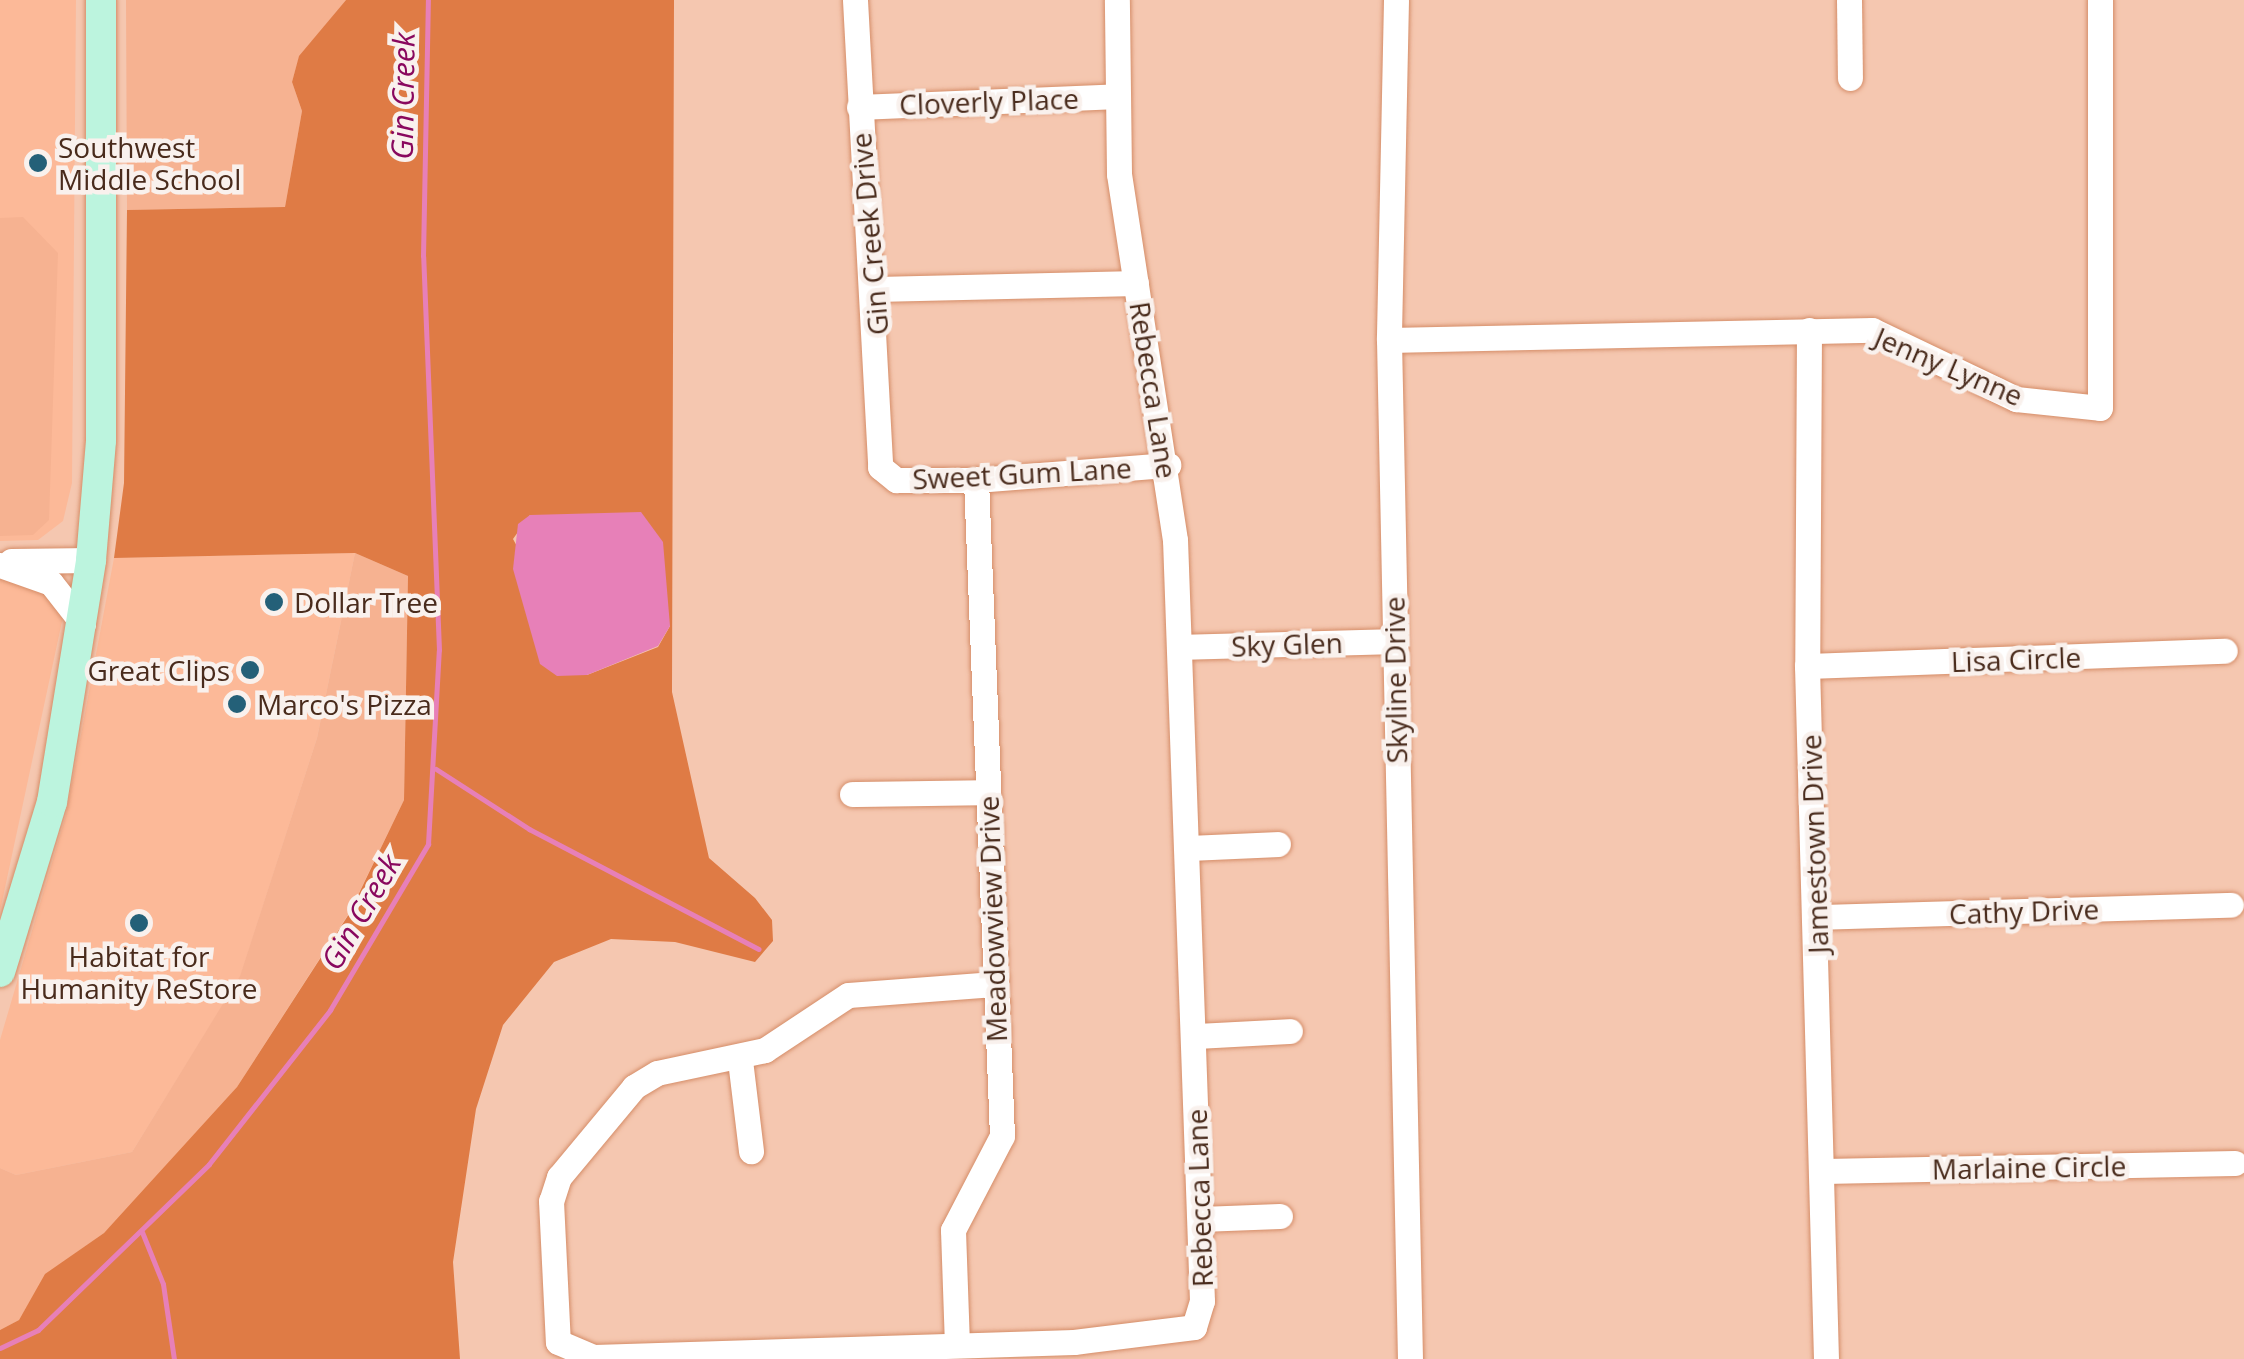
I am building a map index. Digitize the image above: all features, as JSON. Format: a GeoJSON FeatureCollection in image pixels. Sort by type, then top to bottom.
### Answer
{"type":"FeatureCollection","features":[{"type":"Feature","properties":{"kind":"main road"},"geometry":{"type":"LineString","coordinates":[[0,972],[52,802],[91,560],[101,441],[101,0]]}},
{"type":"Feature","properties":{"kind":"street","name":"Gin Creek Drive"},"geometry":{"type":"LineString","coordinates":[[856,0],[860,107],[877,289],[880,468]]}},
{"type":"Feature","properties":{"kind":"street","name":"Rebecca Lane"},"geometry":{"type":"LineString","coordinates":[[994,984],[848,994],[740,1060],[657,1073],[634,1088],[559,1177],[549,1226],[558,1342],[579,1357],[957,1344],[1074,1351],[1194,1328],[1200,1218],[1180,647],[1168,465],[1136,283],[1118,96],[1118,0]]}},
{"type":"Feature","properties":{"kind":"street","name":"Skyline Drive"},"geometry":{"type":"LineString","coordinates":[[1396,0],[1389,340],[1410,1359]]}},
{"type":"Feature","properties":{"kind":"street"},"geometry":{"type":"LineString","coordinates":[[1849,0],[1850,78]]}},
{"type":"Feature","properties":{"kind":"street","name":"Jenny Lynne"},"geometry":{"type":"LineString","coordinates":[[1389,340],[1872,330],[2016,399],[2100,408],[2100,0]]}},
{"type":"Feature","properties":{"kind":"street","name":"Cloverly Place"},"geometry":{"type":"LineString","coordinates":[[860,107],[1118,96]]}},
{"type":"Feature","properties":{"kind":"street"},"geometry":{"type":"LineString","coordinates":[[877,289],[1136,283]]}},
{"type":"Feature","properties":{"kind":"street","name":"Jamestown Drive"},"geometry":{"type":"LineString","coordinates":[[1809,330],[1807,666],[1818,917],[1826,1359]]}},
{"type":"Feature","properties":{"kind":"street","name":"Sweet Gum Lane"},"geometry":{"type":"LineString","coordinates":[[880,468],[896,480],[976,480],[1168,465]]}},
{"type":"Feature","properties":{"kind":"street","name":"Meadowview Drive"},"geometry":{"type":"LineString","coordinates":[[957,1344],[953,1230],[1002,1136],[976,480]]}},
{"type":"Feature","properties":{"kind":"street"},"geometry":{"type":"LineString","coordinates":[[0,563],[91,560]]}},
{"type":"Feature","properties":{"kind":"street"},"geometry":{"type":"LineString","coordinates":[[0,563],[51,583],[83,624]]}},
{"type":"Feature","properties":{"kind":"street","name":"Sky Glen"},"geometry":{"type":"LineString","coordinates":[[1180,647],[1394,641]]}},
{"type":"Feature","properties":{"kind":"street","name":"Lisa Circle"},"geometry":{"type":"LineString","coordinates":[[1807,666],[2226,651]]}},
{"type":"Feature","properties":{"kind":"street"},"geometry":{"type":"LineString","coordinates":[[852,794],[987,792]]}},
{"type":"Feature","properties":{"kind":"street"},"geometry":{"type":"LineString","coordinates":[[1190,848],[1278,844]]}},
{"type":"Feature","properties":{"kind":"street","name":"Cathy Drive"},"geometry":{"type":"LineString","coordinates":[[1818,917],[2231,905]]}},
{"type":"Feature","properties":{"kind":"street"},"geometry":{"type":"LineString","coordinates":[[1194,1036],[1290,1031]]}},
{"type":"Feature","properties":{"kind":"street"},"geometry":{"type":"LineString","coordinates":[[740,1060],[751,1151]]}},
{"type":"Feature","properties":{"kind":"street","name":"Marlaine Circle"},"geometry":{"type":"LineString","coordinates":[[1822,1171],[2235,1163]]}},
{"type":"Feature","properties":{"kind":"street"},"geometry":{"type":"LineString","coordinates":[[1200,1218],[1280,1216]]}},
{"type":"Feature","properties":{"kind":"shaded area","name":"Southwest Middle School"},"geometry":{"type":"Polygon","coordinates":[[[0,0],[76,0],[72,483],[63,521],[38,540],[0,541],[0,0]]]}},
{"type":"Feature","properties":{"kind":"shaded area"},"geometry":{"type":"Polygon","coordinates":[[[126,0],[346,0],[299,57],[292,82],[302,111],[285,207],[127,210],[126,0]]]}},
{"type":"Feature","properties":{"kind":"shaded area"},"geometry":{"type":"Polygon","coordinates":[[[346,0],[674,0],[672,692],[709,858],[755,898],[772,920],[773,941],[755,962],[675,942],[611,939],[554,962],[503,1025],[476,1109],[453,1262],[460,1359],[0,1359],[0,1330],[19,1320],[45,1274],[104,1233],[237,1087],[349,914],[404,800],[408,576],[355,553],[114,558],[124,483],[127,210],[285,207],[302,111],[292,82],[299,56],[346,0]],[[530,515],[513,539],[587,675],[658,647],[670,626],[530,515]]]}},
{"type":"Feature","properties":{"kind":"shaded area"},"geometry":{"type":"Polygon","coordinates":[[[23,217],[58,253],[49,520],[33,535],[0,536],[0,218],[23,217]]]}},
{"type":"Feature","properties":{"kind":"shaded area"},"geometry":{"type":"Polygon","coordinates":[[[641,512],[663,542],[670,626],[658,646],[587,675],[557,676],[540,664],[513,569],[518,524],[530,515],[641,512]]]}},
{"type":"Feature","properties":{"kind":"shaded area"},"geometry":{"type":"Polygon","coordinates":[[[355,553],[317,738],[240,977],[132,1152],[16,1175],[0,1168],[0,1040],[66,815],[114,558],[355,553]]]}},
{"type":"Feature","properties":{"kind":"shaded area"},"geometry":{"type":"Polygon","coordinates":[[[355,553],[408,576],[404,800],[349,913],[237,1087],[177,1160],[104,1233],[46,1274],[19,1320],[0,1330],[0,1168],[16,1175],[132,1152],[240,976],[317,738],[355,553]]]}},
{"type":"Feature","properties":{"kind":"shaded area"},"geometry":{"type":"Polygon","coordinates":[[[0,576],[30,579],[64,612],[0,911],[0,576]]]}},
{"type":"Feature","properties":{"kind":"waterway","name":"Gin Creek"},"geometry":{"type":"LineString","coordinates":[[0,1348],[38,1330],[209,1164],[330,1010],[428,844],[439,650],[423,256],[428,0]]}},
{"type":"Feature","properties":{"kind":"waterway"},"geometry":{"type":"LineString","coordinates":[[436,769],[529,829],[759,949]]}},
{"type":"Feature","properties":{"kind":"waterway"},"geometry":{"type":"LineString","coordinates":[[142,1232],[163,1284],[174,1359]]}},
{"type":"Feature","properties":{"kind":"place","name":"Southwest Middle School"},"geometry":{"type":"Point","coordinates":[38,163]}},
{"type":"Feature","properties":{"kind":"place","name":"Dollar Tree"},"geometry":{"type":"Point","coordinates":[274,602]}},
{"type":"Feature","properties":{"kind":"place","name":"Great Clips"},"geometry":{"type":"Point","coordinates":[250,670]}},
{"type":"Feature","properties":{"kind":"place","name":"Marco's Pizza"},"geometry":{"type":"Point","coordinates":[237,704]}},
{"type":"Feature","properties":{"kind":"place","name":"Habitat for Humanity ReStore"},"geometry":{"type":"Point","coordinates":[139,923]}}]}
